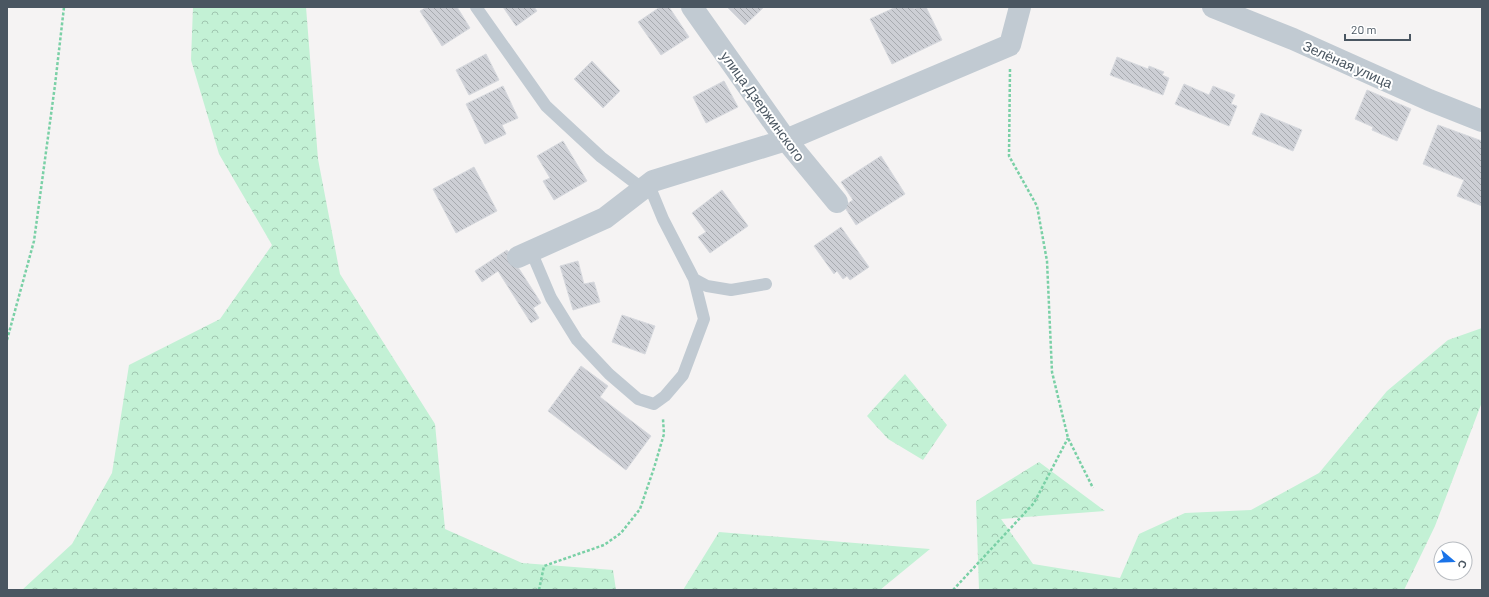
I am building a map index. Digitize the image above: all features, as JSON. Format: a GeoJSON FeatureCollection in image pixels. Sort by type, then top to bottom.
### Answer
{"type":"FeatureCollection","features":[{"type":"Feature","properties":{"kind":"street","name":"улица Дзержинского"},"geometry":{"type":"LineString","coordinates":[[692,7],[786,140],[837,202]]}},
{"type":"Feature","properties":{"kind":"street"},"geometry":{"type":"LineString","coordinates":[[525,254],[605,218],[653,182],[786,140],[1010,45],[1020,7]]}},
{"type":"Feature","properties":{"kind":"street","name":"Зелёная улица"},"geometry":{"type":"LineString","coordinates":[[1213,7],[1293,39],[1429,100],[1482,121]]}},
{"type":"Feature","properties":{"kind":"lane"},"geometry":{"type":"LineString","coordinates":[[476,7],[546,106],[601,157],[646,187],[694,279],[704,319],[683,375],[665,396],[654,404],[638,399],[609,374],[577,340],[525,254]]}},
{"type":"Feature","properties":{"kind":"lane"},"geometry":{"type":"LineString","coordinates":[[694,279],[707,286],[731,290],[766,284]]}},
{"type":"Feature","properties":{"kind":"path"},"geometry":{"type":"LineString","coordinates":[[7,340],[34,241],[64,7]]}},
{"type":"Feature","properties":{"kind":"path"},"geometry":{"type":"LineString","coordinates":[[1010,45],[1009,156],[1037,206],[1047,261],[1052,372],[1068,438],[1093,488]]}},
{"type":"Feature","properties":{"kind":"path"},"geometry":{"type":"LineString","coordinates":[[539,590],[544,566],[604,546],[621,533],[640,509],[664,434],[661,399]]}},
{"type":"Feature","properties":{"kind":"path"},"geometry":{"type":"LineString","coordinates":[[953,590],[1034,502],[1068,438]]}},
{"type":"Feature","properties":{"kind":"green space"},"geometry":{"type":"Polygon","coordinates":[[[193,7],[306,7],[318,159],[340,274],[435,424],[445,529],[522,563],[613,570],[616,590],[22,590],[72,544],[112,473],[129,365],[220,319],[272,245],[219,154],[191,60],[193,7]]]}},
{"type":"Feature","properties":{"kind":"green space"},"geometry":{"type":"Polygon","coordinates":[[[1482,328],[1482,402],[1435,526],[1404,590],[979,590],[976,501],[1039,462],[1105,511],[1001,519],[1033,564],[1120,578],[1139,534],[1185,513],[1251,510],[1319,473],[1387,391],[1448,340],[1482,328]]]}},
{"type":"Feature","properties":{"kind":"green space"},"geometry":{"type":"Polygon","coordinates":[[[905,374],[947,425],[923,460],[888,439],[867,416],[905,374]]]}},
{"type":"Feature","properties":{"kind":"green space"},"geometry":{"type":"Polygon","coordinates":[[[719,532],[930,549],[880,590],[683,590],[719,532]]]}},
{"type":"Feature","properties":{"kind":"building"},"geometry":{"type":"Polygon","coordinates":[[[427,7],[457,7],[470,28],[442,46],[420,11],[427,7]]]}},
{"type":"Feature","properties":{"kind":"building"},"geometry":{"type":"Polygon","coordinates":[[[503,7],[534,7],[537,11],[516,26],[503,7]]]}},
{"type":"Feature","properties":{"kind":"building"},"geometry":{"type":"Polygon","coordinates":[[[660,7],[669,7],[689,37],[661,55],[638,22],[660,7]]]}},
{"type":"Feature","properties":{"kind":"building"},"geometry":{"type":"Polygon","coordinates":[[[727,7],[764,7],[745,25],[727,7]]]}},
{"type":"Feature","properties":{"kind":"building"},"geometry":{"type":"Polygon","coordinates":[[[896,7],[914,7],[914,9],[918,7],[926,7],[942,40],[892,64],[870,19],[896,7]]]}},
{"type":"Feature","properties":{"kind":"building"},"geometry":{"type":"Polygon","coordinates":[[[486,54],[499,80],[469,95],[456,70],[486,54]]]}},
{"type":"Feature","properties":{"kind":"building"},"geometry":{"type":"Polygon","coordinates":[[[1117,57],[1148,69],[1149,66],[1164,72],[1162,75],[1169,78],[1163,95],[1110,75],[1117,57]]]}},
{"type":"Feature","properties":{"kind":"building"},"geometry":{"type":"Polygon","coordinates":[[[592,61],[620,91],[603,108],[574,79],[592,61]]]}},
{"type":"Feature","properties":{"kind":"building"},"geometry":{"type":"Polygon","coordinates":[[[724,81],[738,107],[706,123],[693,97],[724,81]]]}},
{"type":"Feature","properties":{"kind":"building"},"geometry":{"type":"Polygon","coordinates":[[[1184,84],[1209,95],[1213,86],[1235,95],[1231,104],[1237,106],[1229,126],[1175,104],[1184,84]]]}},
{"type":"Feature","properties":{"kind":"building"},"geometry":{"type":"Polygon","coordinates":[[[503,86],[518,118],[502,125],[506,134],[485,144],[466,104],[503,86]]]}},
{"type":"Feature","properties":{"kind":"building"},"geometry":{"type":"Polygon","coordinates":[[[1367,90],[1411,109],[1397,141],[1372,130],[1373,127],[1355,119],[1367,90]]]}},
{"type":"Feature","properties":{"kind":"building"},"geometry":{"type":"Polygon","coordinates":[[[1261,113],[1302,130],[1293,151],[1252,134],[1261,113]]]}},
{"type":"Feature","properties":{"kind":"building"},"geometry":{"type":"Polygon","coordinates":[[[1438,125],[1482,141],[1482,206],[1457,196],[1464,180],[1423,164],[1438,125]]]}},
{"type":"Feature","properties":{"kind":"building"},"geometry":{"type":"Polygon","coordinates":[[[563,141],[587,181],[554,200],[543,181],[550,178],[537,156],[563,141]]]}},
{"type":"Feature","properties":{"kind":"building"},"geometry":{"type":"Polygon","coordinates":[[[881,156],[905,194],[856,225],[844,206],[853,200],[841,182],[881,156]]]}},
{"type":"Feature","properties":{"kind":"building"},"geometry":{"type":"Polygon","coordinates":[[[474,167],[497,211],[456,233],[433,189],[474,167]]]}},
{"type":"Feature","properties":{"kind":"building"},"geometry":{"type":"Polygon","coordinates":[[[722,190],[748,226],[710,253],[698,237],[706,232],[692,213],[722,190]]]}},
{"type":"Feature","properties":{"kind":"building"},"geometry":{"type":"Polygon","coordinates":[[[841,227],[869,267],[850,280],[847,276],[843,279],[837,271],[834,274],[814,246],[841,227]]]}},
{"type":"Feature","properties":{"kind":"building"},"geometry":{"type":"Polygon","coordinates":[[[507,250],[541,303],[533,308],[539,318],[531,323],[498,271],[482,282],[475,271],[507,250]]]}},
{"type":"Feature","properties":{"kind":"building"},"geometry":{"type":"Polygon","coordinates":[[[578,261],[584,284],[594,282],[600,302],[573,310],[560,266],[578,261]]]}},
{"type":"Feature","properties":{"kind":"building"},"geometry":{"type":"Polygon","coordinates":[[[622,315],[655,326],[645,354],[612,342],[622,315]]]}},
{"type":"Feature","properties":{"kind":"building"},"geometry":{"type":"Polygon","coordinates":[[[581,366],[608,386],[600,397],[651,436],[626,470],[548,411],[581,366]]]}}]}
